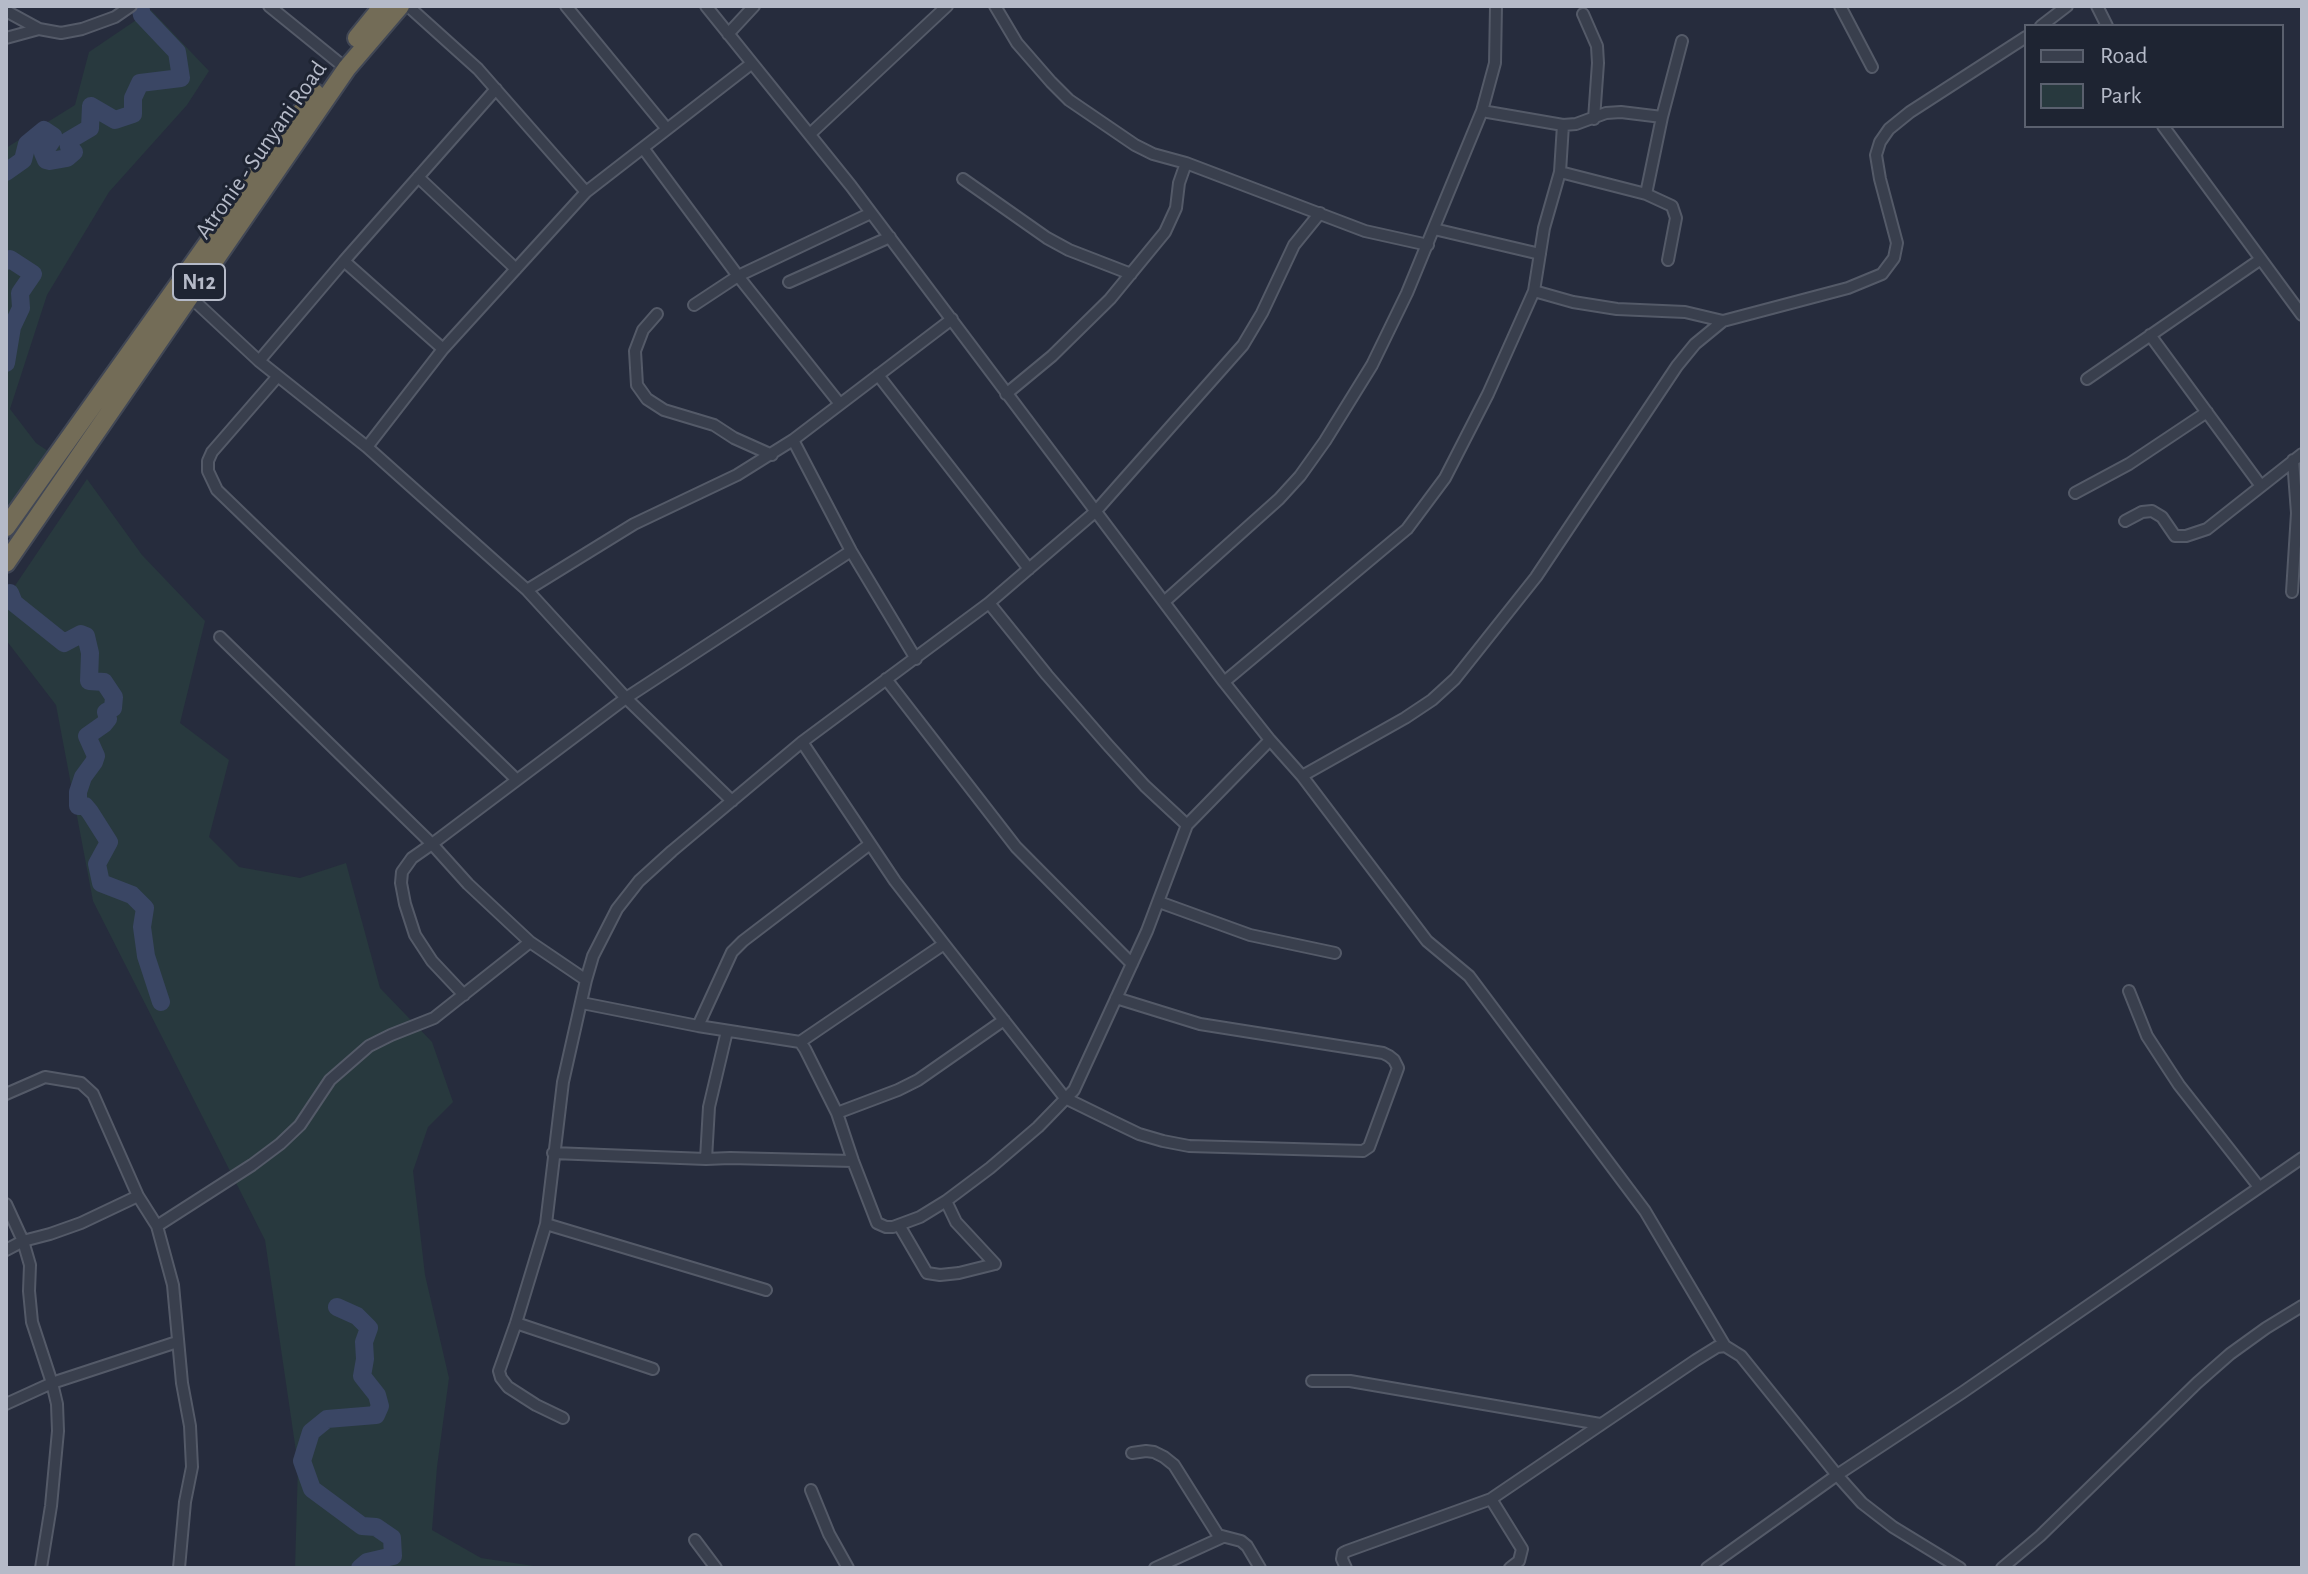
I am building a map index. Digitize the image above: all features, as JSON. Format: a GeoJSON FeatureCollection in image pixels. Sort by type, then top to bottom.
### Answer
{"type":"FeatureCollection","features":[{"type":"Feature","properties":{"kind":"highway","name":"N12"},"geometry":{"type":"LineString","coordinates":[[6,527],[99,394],[183,292],[338,62],[383,6]]}},
{"type":"Feature","properties":{"kind":"highway","name":"Atronie - Sunyani Road"},"geometry":{"type":"LineString","coordinates":[[6,563],[183,292],[347,68],[400,6]]}},
{"type":"Feature","properties":{"kind":"street"},"geometry":{"type":"LineString","coordinates":[[6,11],[39,29],[61,33],[115,17],[131,6]]}},
{"type":"Feature","properties":{"kind":"street"},"geometry":{"type":"LineString","coordinates":[[269,6],[338,62]]}},
{"type":"Feature","properties":{"kind":"street"},"geometry":{"type":"LineString","coordinates":[[408,6],[478,69],[586,192]]}},
{"type":"Feature","properties":{"kind":"street"},"geometry":{"type":"LineString","coordinates":[[566,6],[667,129]]}},
{"type":"Feature","properties":{"kind":"street"},"geometry":{"type":"LineString","coordinates":[[706,6],[890,237],[1224,682],[1302,776],[1427,941],[1469,976],[1645,1211],[1725,1346],[1741,1356],[1862,1503],[1893,1527],[1960,1568]]}},
{"type":"Feature","properties":{"kind":"street"},"geometry":{"type":"LineString","coordinates":[[728,34],[754,6]]}},
{"type":"Feature","properties":{"kind":"street"},"geometry":{"type":"LineString","coordinates":[[810,134],[947,6]]}},
{"type":"Feature","properties":{"kind":"street"},"geometry":{"type":"LineString","coordinates":[[995,6],[1017,43],[1069,100],[1135,145],[1365,231],[1428,245]]}},
{"type":"Feature","properties":{"kind":"street"},"geometry":{"type":"LineString","coordinates":[[1164,602],[1279,499],[1300,476],[1372,365],[1428,245],[1482,111],[1495,63],[1496,6]]}},
{"type":"Feature","properties":{"kind":"street"},"geometry":{"type":"LineString","coordinates":[[1840,6],[1872,67]]}},
{"type":"Feature","properties":{"kind":"street"},"geometry":{"type":"LineString","coordinates":[[2044,24],[2067,6]]}},
{"type":"Feature","properties":{"kind":"street"},"geometry":{"type":"LineString","coordinates":[[2097,6],[2106,24]]}},
{"type":"Feature","properties":{"kind":"street"},"geometry":{"type":"LineString","coordinates":[[1583,14],[1597,46],[1594,119]]}},
{"type":"Feature","properties":{"kind":"street"},"geometry":{"type":"LineString","coordinates":[[6,38],[39,29]]}},
{"type":"Feature","properties":{"kind":"street"},"geometry":{"type":"LineString","coordinates":[[1302,776],[1405,718],[1432,700],[1455,679],[1536,577],[1677,366],[1695,344],[1723,321],[1848,288],[1882,274],[1894,258],[1897,243],[1880,179],[1876,155],[1880,142],[1889,129],[1910,112],[2024,38]]}},
{"type":"Feature","properties":{"kind":"street"},"geometry":{"type":"LineString","coordinates":[[1646,194],[1682,41]]}},
{"type":"Feature","properties":{"kind":"street"},"geometry":{"type":"LineString","coordinates":[[367,447],[443,349],[586,192],[751,64]]}},
{"type":"Feature","properties":{"kind":"street"},"geometry":{"type":"LineString","coordinates":[[259,361],[496,89]]}},
{"type":"Feature","properties":{"kind":"street"},"geometry":{"type":"LineString","coordinates":[[1482,111],[1563,125],[1594,119],[1606,113],[1662,117]]}},
{"type":"Feature","properties":{"kind":"street"},"geometry":{"type":"LineString","coordinates":[[1224,682],[1407,529],[1445,478],[1534,291],[1544,228],[1560,172],[1563,125]]}},
{"type":"Feature","properties":{"kind":"street"},"geometry":{"type":"LineString","coordinates":[[2164,128],[2302,315]]}},
{"type":"Feature","properties":{"kind":"street"},"geometry":{"type":"LineString","coordinates":[[643,148],[738,276],[840,404]]}},
{"type":"Feature","properties":{"kind":"street"},"geometry":{"type":"LineString","coordinates":[[1006,394],[1052,356],[1131,274],[1172,220],[1186,163]]}},
{"type":"Feature","properties":{"kind":"street"},"geometry":{"type":"LineString","coordinates":[[1560,172],[1667,202],[1675,210],[1676,218],[1668,260]]}},
{"type":"Feature","properties":{"kind":"street"},"geometry":{"type":"LineString","coordinates":[[418,177],[516,269]]}},
{"type":"Feature","properties":{"kind":"street"},"geometry":{"type":"LineString","coordinates":[[963,179],[1047,238],[1131,274]]}},
{"type":"Feature","properties":{"kind":"street"},"geometry":{"type":"LineString","coordinates":[[694,305],[738,276],[871,213]]}},
{"type":"Feature","properties":{"kind":"street"},"geometry":{"type":"LineString","coordinates":[[563,1418],[508,1387],[499,1371],[546,1224],[563,1082],[586,980],[593,956],[617,909],[672,851],[802,742],[989,603],[1095,512],[1243,345],[1294,245],[1320,213]]}},
{"type":"Feature","properties":{"kind":"street"},"geometry":{"type":"LineString","coordinates":[[1434,229],[1540,254]]}},
{"type":"Feature","properties":{"kind":"street"},"geometry":{"type":"LineString","coordinates":[[789,282],[890,237]]}},
{"type":"Feature","properties":{"kind":"street"},"geometry":{"type":"LineString","coordinates":[[2087,379],[2261,259]]}},
{"type":"Feature","properties":{"kind":"street"},"geometry":{"type":"LineString","coordinates":[[344,261],[443,349]]}},
{"type":"Feature","properties":{"kind":"street"},"geometry":{"type":"LineString","coordinates":[[1534,291],[1573,302],[1617,309],[1685,312],[1723,321]]}},
{"type":"Feature","properties":{"kind":"street"},"geometry":{"type":"LineString","coordinates":[[183,292],[259,361],[367,447],[527,590],[626,698],[732,801]]}},
{"type":"Feature","properties":{"kind":"street"},"geometry":{"type":"LineString","coordinates":[[657,314],[643,330],[635,351],[637,385],[647,399],[664,410],[714,425],[772,455]]}},
{"type":"Feature","properties":{"kind":"street"},"geometry":{"type":"LineString","coordinates":[[527,590],[634,524],[772,455],[952,319]]}},
{"type":"Feature","properties":{"kind":"street"},"geometry":{"type":"LineString","coordinates":[[2150,335],[2261,486]]}},
{"type":"Feature","properties":{"kind":"street"},"geometry":{"type":"LineString","coordinates":[[878,375],[1029,569]]}},
{"type":"Feature","properties":{"kind":"street"},"geometry":{"type":"LineString","coordinates":[[278,376],[212,452],[208,471],[217,490],[517,780]]}},
{"type":"Feature","properties":{"kind":"street"},"geometry":{"type":"LineString","coordinates":[[2075,493],[2129,464],[2207,412]]}},
{"type":"Feature","properties":{"kind":"street"},"geometry":{"type":"LineString","coordinates":[[793,440],[851,551],[916,659]]}},
{"type":"Feature","properties":{"kind":"street"},"geometry":{"type":"LineString","coordinates":[[2125,521],[2142,512],[2152,511],[2162,517],[2175,536],[2207,529],[2297,457]]}},
{"type":"Feature","properties":{"kind":"street"},"geometry":{"type":"LineString","coordinates":[[2292,592],[2297,457]]}},
{"type":"Feature","properties":{"kind":"street"},"geometry":{"type":"LineString","coordinates":[[464,995],[432,961],[415,935],[401,883],[402,872],[412,858],[626,698],[851,551]]}},
{"type":"Feature","properties":{"kind":"street"},"geometry":{"type":"LineString","coordinates":[[989,603],[1107,744],[1145,786],[1187,825]]}},
{"type":"Feature","properties":{"kind":"street"},"geometry":{"type":"LineString","coordinates":[[220,637],[432,844],[468,884],[530,942],[586,980]]}},
{"type":"Feature","properties":{"kind":"street"},"geometry":{"type":"LineString","coordinates":[[886,679],[1016,847],[1132,964]]}},
{"type":"Feature","properties":{"kind":"street"},"geometry":{"type":"LineString","coordinates":[[800,1042],[837,1113],[877,1223],[886,1227],[899,1225],[920,1217],[946,1201],[1038,1127],[1077,1085],[1159,902],[1187,825],[1270,740]]}},
{"type":"Feature","properties":{"kind":"street"},"geometry":{"type":"LineString","coordinates":[[802,742],[895,881],[1065,1098],[1139,1134],[1189,1146],[1363,1151],[1369,1147],[1398,1068],[1389,1056],[1200,1024],[1116,998]]}},
{"type":"Feature","properties":{"kind":"street"},"geometry":{"type":"LineString","coordinates":[[698,1026],[732,952],[870,844]]}},
{"type":"Feature","properties":{"kind":"street"},"geometry":{"type":"LineString","coordinates":[[1159,902],[1250,935],[1335,953]]}},
{"type":"Feature","properties":{"kind":"street"},"geometry":{"type":"LineString","coordinates":[[157,1226],[280,1144],[300,1125],[330,1080],[369,1046],[434,1018],[530,942]]}},
{"type":"Feature","properties":{"kind":"street"},"geometry":{"type":"LineString","coordinates":[[582,1003],[800,1042],[944,944]]}},
{"type":"Feature","properties":{"kind":"street"},"geometry":{"type":"LineString","coordinates":[[2129,991],[2147,1036],[2179,1085],[2259,1187]]}},
{"type":"Feature","properties":{"kind":"street"},"geometry":{"type":"LineString","coordinates":[[837,1113],[918,1080],[1004,1020]]}},
{"type":"Feature","properties":{"kind":"street"},"geometry":{"type":"LineString","coordinates":[[706,1159],[709,1107],[727,1031]]}},
{"type":"Feature","properties":{"kind":"street"},"geometry":{"type":"LineString","coordinates":[[6,1094],[45,1077],[81,1083],[93,1094],[138,1196],[157,1226],[173,1285],[177,1342],[190,1426],[192,1467],[185,1502],[179,1568]]}},
{"type":"Feature","properties":{"kind":"street"},"geometry":{"type":"LineString","coordinates":[[553,1153],[853,1161]]}},
{"type":"Feature","properties":{"kind":"street"},"geometry":{"type":"LineString","coordinates":[[1707,1568],[1837,1475],[2302,1158]]}},
{"type":"Feature","properties":{"kind":"street"},"geometry":{"type":"LineString","coordinates":[[6,1250],[23,1241],[81,1223],[138,1196]]}},
{"type":"Feature","properties":{"kind":"street"},"geometry":{"type":"LineString","coordinates":[[899,1225],[927,1273],[959,1273],[995,1264],[956,1222],[946,1201]]}},
{"type":"Feature","properties":{"kind":"street"},"geometry":{"type":"LineString","coordinates":[[6,1204],[30,1265],[32,1322],[57,1404],[58,1431],[51,1506],[41,1568]]}},
{"type":"Feature","properties":{"kind":"street"},"geometry":{"type":"LineString","coordinates":[[546,1224],[766,1290]]}},
{"type":"Feature","properties":{"kind":"street"},"geometry":{"type":"LineString","coordinates":[[2002,1568],[2040,1536],[2208,1373],[2266,1328],[2302,1306]]}},
{"type":"Feature","properties":{"kind":"street"},"geometry":{"type":"LineString","coordinates":[[516,1323],[653,1369]]}},
{"type":"Feature","properties":{"kind":"street"},"geometry":{"type":"LineString","coordinates":[[6,1404],[52,1383],[177,1342]]}},
{"type":"Feature","properties":{"kind":"street"},"geometry":{"type":"LineString","coordinates":[[1346,1568],[1343,1553],[1491,1499],[1717,1347],[1725,1346]]}},
{"type":"Feature","properties":{"kind":"street"},"geometry":{"type":"LineString","coordinates":[[1312,1381],[1350,1381],[1600,1424]]}},
{"type":"Feature","properties":{"kind":"street"},"geometry":{"type":"LineString","coordinates":[[1132,1453],[1154,1452],[1174,1465],[1218,1535],[1241,1541],[1260,1568]]}},
{"type":"Feature","properties":{"kind":"street"},"geometry":{"type":"LineString","coordinates":[[811,1490],[829,1534],[848,1568]]}},
{"type":"Feature","properties":{"kind":"street"},"geometry":{"type":"LineString","coordinates":[[1491,1499],[1522,1549],[1519,1561],[1510,1568]]}},
{"type":"Feature","properties":{"kind":"street"},"geometry":{"type":"LineString","coordinates":[[1155,1568],[1223,1537]]}},
{"type":"Feature","properties":{"kind":"street"},"geometry":{"type":"LineString","coordinates":[[695,1540],[716,1568]]}},
{"type":"Feature","properties":{"kind":"green space"},"geometry":{"type":"Polygon","coordinates":[[[151,10],[209,71],[187,105],[109,192],[47,295],[10,409],[36,443],[54,455],[6,520],[6,148],[75,105],[89,52],[151,10]]]}},
{"type":"Feature","properties":{"kind":"green space"},"geometry":{"type":"Polygon","coordinates":[[[87,479],[142,555],[205,621],[180,723],[229,760],[209,837],[239,867],[300,878],[346,863],[380,988],[432,1042],[453,1102],[428,1127],[413,1171],[425,1275],[449,1378],[432,1530],[481,1558],[547,1568],[295,1568],[298,1465],[265,1240],[93,901],[56,705],[6,640],[6,599],[87,479]]]}},
{"type":"Feature","properties":{"kind":"waterway"},"geometry":{"type":"LineString","coordinates":[[6,172],[23,160],[27,144],[44,130],[53,136],[43,153],[46,160],[67,158],[74,152],[68,141],[90,128],[91,106],[115,120],[133,114],[133,98],[140,83],[181,78],[177,52],[142,15],[140,6]]}},
{"type":"Feature","properties":{"kind":"waterway"},"geometry":{"type":"LineString","coordinates":[[6,261],[10,259],[33,274],[20,293],[21,308],[12,327],[6,363]]}},
{"type":"Feature","properties":{"kind":"waterway"},"geometry":{"type":"LineString","coordinates":[[10,593],[14,603],[64,643],[81,634],[86,636],[90,653],[89,681],[104,682],[114,697],[113,708],[106,712],[108,719],[87,736],[96,756],[83,777],[78,806],[85,806],[109,842],[97,864],[101,883],[132,895],[145,908],[142,927],[146,956],[161,1002]]}},
{"type":"Feature","properties":{"kind":"waterway"},"geometry":{"type":"LineString","coordinates":[[337,1307],[357,1316],[369,1328],[364,1342],[362,1376],[377,1395],[380,1406],[376,1415],[327,1419],[311,1432],[302,1461],[312,1489],[362,1526],[376,1527],[392,1538],[393,1556],[367,1562],[360,1568]]}}]}
